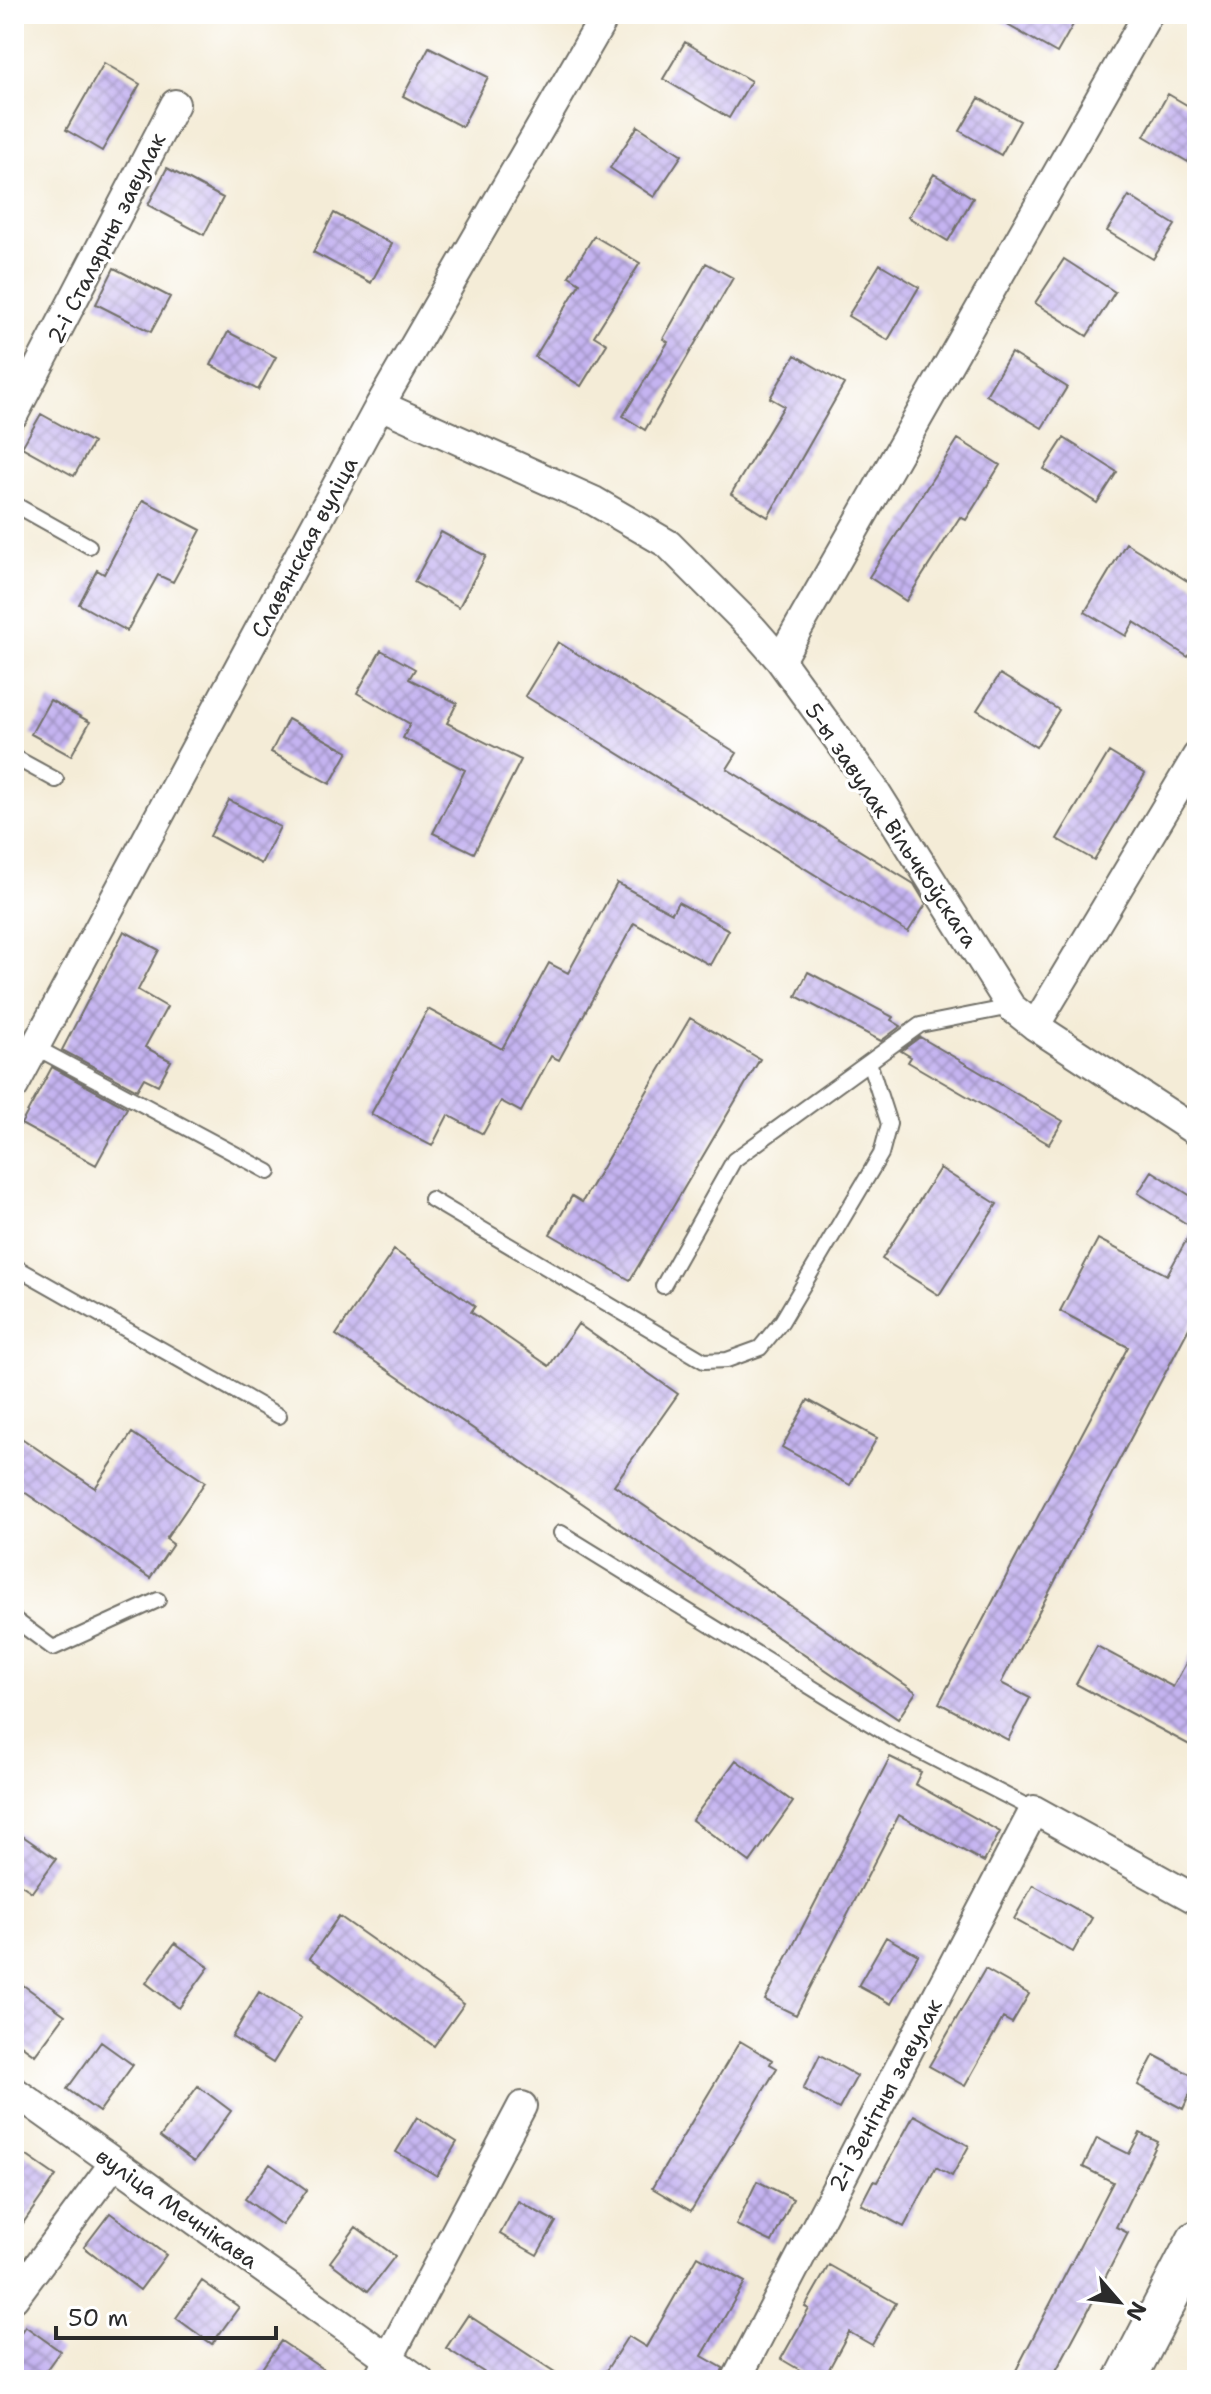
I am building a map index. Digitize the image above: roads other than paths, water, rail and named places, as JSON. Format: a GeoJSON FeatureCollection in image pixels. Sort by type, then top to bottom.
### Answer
{"type":"FeatureCollection","features":[{"type":"Feature","properties":{"kind":"main road"},"geometry":{"type":"LineString","coordinates":[[1125,2380],[1197,2241]]}},
{"type":"Feature","properties":{"kind":"street","name":"Славянская вуліца"},"geometry":{"type":"LineString","coordinates":[[14,1086],[380,405],[606,14]]}},
{"type":"Feature","properties":{"kind":"street"},"geometry":{"type":"LineString","coordinates":[[780,660],[1148,14]]}},
{"type":"Feature","properties":{"kind":"street","name":"2-і Сталярны завулак"},"geometry":{"type":"LineString","coordinates":[[14,414],[175,104]]}},
{"type":"Feature","properties":{"kind":"street","name":"5-ы завулак Вільчкоўскага"},"geometry":{"type":"LineString","coordinates":[[380,405],[594,501],[668,544],[780,660],[874,789],[1011,1007],[1197,1132]]}},
{"type":"Feature","properties":{"kind":"street"},"geometry":{"type":"LineString","coordinates":[[1035,1026],[1197,756]]}},
{"type":"Feature","properties":{"kind":"street"},"geometry":{"type":"LineString","coordinates":[[1034,1810],[1197,1900]]}},
{"type":"Feature","properties":{"kind":"street","name":"2-і Зенітны завулак"},"geometry":{"type":"LineString","coordinates":[[736,2380],[1034,1810]]}},
{"type":"Feature","properties":{"kind":"street","name":"вуліца Мечнікава"},"geometry":{"type":"LineString","coordinates":[[14,2091],[114,2163],[383,2369],[419,2380]]}},
{"type":"Feature","properties":{"kind":"street"},"geometry":{"type":"LineString","coordinates":[[383,2369],[522,2106]]}},
{"type":"Feature","properties":{"kind":"street"},"geometry":{"type":"LineString","coordinates":[[14,2298],[114,2163]]}},
{"type":"Feature","properties":{"kind":"lane"},"geometry":{"type":"LineString","coordinates":[[14,504],[89,546]]}},
{"type":"Feature","properties":{"kind":"lane"},"geometry":{"type":"LineString","coordinates":[[14,757],[56,780]]}},
{"type":"Feature","properties":{"kind":"lane"},"geometry":{"type":"LineString","coordinates":[[663,1286],[734,1160],[920,1025],[1011,1007]]}},
{"type":"Feature","properties":{"kind":"lane"},"geometry":{"type":"LineString","coordinates":[[35,1047],[269,1172]]}},
{"type":"Feature","properties":{"kind":"lane"},"geometry":{"type":"LineString","coordinates":[[431,1199],[704,1361],[727,1360],[760,1348],[782,1321],[881,1154],[889,1124],[869,1062]]}},
{"type":"Feature","properties":{"kind":"lane"},"geometry":{"type":"LineString","coordinates":[[14,1266],[279,1416]]}},
{"type":"Feature","properties":{"kind":"lane"},"geometry":{"type":"LineString","coordinates":[[561,1533],[892,1737],[1034,1810]]}},
{"type":"Feature","properties":{"kind":"lane"},"geometry":{"type":"LineString","coordinates":[[14,1619],[53,1648],[158,1600]]}}]}
